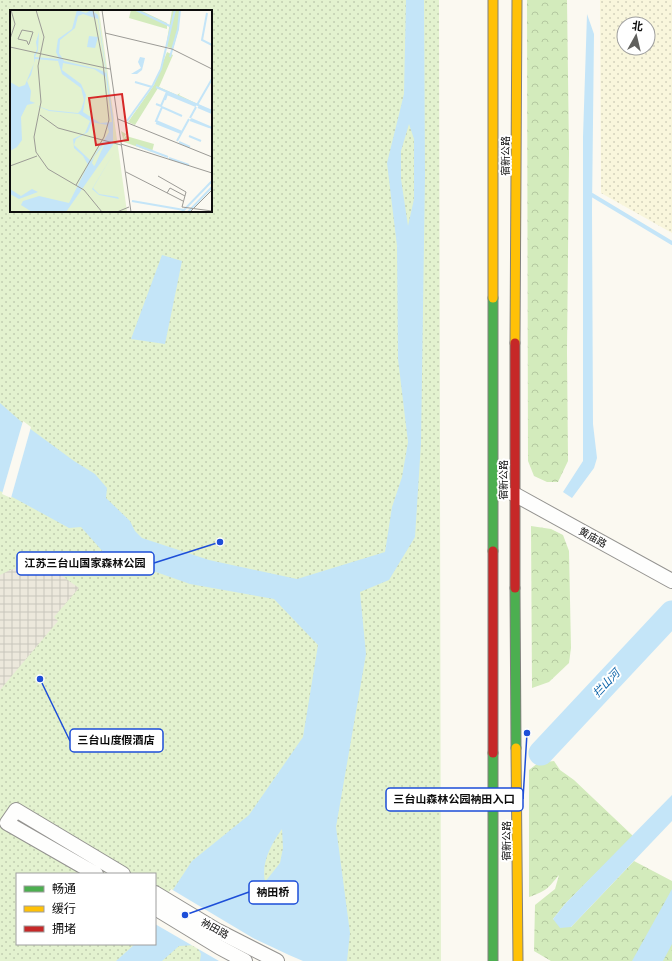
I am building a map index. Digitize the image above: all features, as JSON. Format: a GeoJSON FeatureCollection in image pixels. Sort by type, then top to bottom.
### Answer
{"type":"FeatureCollection","features":[{"type":"Feature","properties":{"kind":"highway","name":"宿新公路"},"geometry":{"type":"LineString","coordinates":[[493,0],[493,961]]}},
{"type":"Feature","properties":{"kind":"highway","name":"宿新公路"},"geometry":{"type":"LineString","coordinates":[[517,0],[514,494],[518,961]]}},
{"type":"Feature","properties":{"kind":"street","name":"黄庙路"},"geometry":{"type":"LineString","coordinates":[[514,494],[672,581]]}},
{"type":"Feature","properties":{"kind":"street"},"geometry":{"type":"LineString","coordinates":[[94,873],[7,823],[16,810],[121,873]]}},
{"type":"Feature","properties":{"kind":"street","name":"衲田路"},"geometry":{"type":"LineString","coordinates":[[156,898],[219,947],[245,961]]}},
{"type":"Feature","properties":{"kind":"street","name":"衲田路"},"geometry":{"type":"LineString","coordinates":[[156,898],[277,961]]}},
{"type":"Feature","properties":{"kind":"shaded area"},"geometry":{"type":"Polygon","coordinates":[[[600,0],[672,0],[672,233],[601,193],[600,0]]]}},
{"type":"Feature","properties":{"kind":"shaded area"},"geometry":{"type":"Polygon","coordinates":[[[30,565],[51,568],[79,588],[54,617],[58,621],[0,690],[0,575],[10,570],[30,565]]]}},
{"type":"Feature","properties":{"kind":"green space"},"geometry":{"type":"Polygon","coordinates":[[[0,0],[439,0],[441,961],[0,961],[0,0]]]}},
{"type":"Feature","properties":{"kind":"green space"},"geometry":{"type":"Polygon","coordinates":[[[527,0],[567,0],[569,153],[567,353],[568,461],[558,482],[547,482],[534,476],[528,461],[527,0]]]}},
{"type":"Feature","properties":{"kind":"green space"},"geometry":{"type":"Polygon","coordinates":[[[531,526],[551,529],[563,535],[569,551],[571,648],[569,663],[549,682],[532,688],[531,526]]]}},
{"type":"Feature","properties":{"kind":"green space"},"geometry":{"type":"Polygon","coordinates":[[[554,761],[560,770],[574,780],[633,836],[565,904],[553,919],[571,927],[634,861],[672,881],[672,961],[551,961],[534,951],[535,905],[555,889],[559,875],[547,889],[529,897],[529,770],[538,763],[554,761]]]}},
{"type":"Feature","properties":{"kind":"water"},"geometry":{"type":"Polygon","coordinates":[[[406,0],[424,0],[425,175],[421,443],[415,537],[389,580],[360,592],[366,654],[336,827],[350,933],[347,961],[200,961],[201,954],[196,945],[179,946],[162,961],[116,961],[134,945],[156,945],[156,915],[192,861],[249,815],[303,737],[318,645],[274,599],[190,584],[105,554],[81,527],[69,528],[0,491],[0,403],[25,425],[74,461],[95,474],[107,488],[106,498],[130,521],[135,531],[142,538],[209,560],[297,579],[385,552],[392,507],[402,477],[408,442],[398,359],[397,246],[387,163],[404,94],[406,0]],[[409,124],[401,151],[401,179],[408,226],[414,199],[414,139],[409,124]],[[282,829],[268,854],[264,868],[265,882],[280,863],[283,848],[282,829]]]}},
{"type":"Feature","properties":{"kind":"water"},"geometry":{"type":"Polygon","coordinates":[[[587,14],[594,34],[592,209],[593,424],[597,458],[594,468],[572,498],[563,492],[583,461],[583,137],[587,14]]]}},
{"type":"Feature","properties":{"kind":"water"},"geometry":{"type":"Polygon","coordinates":[[[162,255],[182,261],[165,344],[131,339],[162,255]]]}},
{"type":"Feature","properties":{"kind":"water"},"geometry":{"type":"Polygon","coordinates":[[[672,795],[672,821],[571,927],[560,928],[553,919],[565,904],[672,795]]]}},
{"type":"Feature","properties":{"kind":"water"},"geometry":{"type":"Polygon","coordinates":[[[672,889],[672,944],[663,961],[632,961],[672,889]]]}},
{"type":"Feature","properties":{"kind":"pier"},"geometry":{"type":"Polygon","coordinates":[[[23,421],[31,427],[11,498],[2,494],[23,421]]]}},
{"type":"Feature","properties":{"kind":"pier"},"geometry":{"type":"Polygon","coordinates":[[[171,889],[253,938],[303,961],[219,961],[156,925],[156,912],[171,889]]]}},
{"type":"Feature","properties":{"kind":"waterway"},"geometry":{"type":"LineString","coordinates":[[592,195],[672,243]]}},
{"type":"Feature","properties":{"kind":"waterway","name":"拦山河"},"geometry":{"type":"LineString","coordinates":[[541,753],[672,613]]}},
{"type":"Feature","properties":{"kind":"traffic: fast"},"geometry":{"type":"LineString","coordinates":[[493,298],[493,551]]}},
{"type":"Feature","properties":{"kind":"traffic: fast"},"geometry":{"type":"LineString","coordinates":[[515,588],[516,748]]}},
{"type":"Feature","properties":{"kind":"traffic: fast"},"geometry":{"type":"LineString","coordinates":[[493,753],[493,961]]}},
{"type":"Feature","properties":{"kind":"traffic: slow"},"geometry":{"type":"LineString","coordinates":[[493,0],[493,298]]}},
{"type":"Feature","properties":{"kind":"traffic: slow"},"geometry":{"type":"LineString","coordinates":[[515,343],[517,0]]}},
{"type":"Feature","properties":{"kind":"traffic: slow"},"geometry":{"type":"LineString","coordinates":[[516,748],[518,961]]}},
{"type":"Feature","properties":{"kind":"traffic: jam"},"geometry":{"type":"LineString","coordinates":[[515,343],[515,588]]}},
{"type":"Feature","properties":{"kind":"traffic: jam"},"geometry":{"type":"LineString","coordinates":[[493,551],[493,753]]}},
{"type":"Feature","properties":{"kind":"place","name":"江苏三台山国家森林公园"},"geometry":{"type":"Point","coordinates":[220,542]}},
{"type":"Feature","properties":{"kind":"place","name":"三台山度假酒店"},"geometry":{"type":"Point","coordinates":[40,679]}},
{"type":"Feature","properties":{"kind":"place","name":"三台山森林公园衲田入口"},"geometry":{"type":"Point","coordinates":[527,733]}},
{"type":"Feature","properties":{"kind":"place","name":"衲田桥"},"geometry":{"type":"Point","coordinates":[185,915]}}]}
